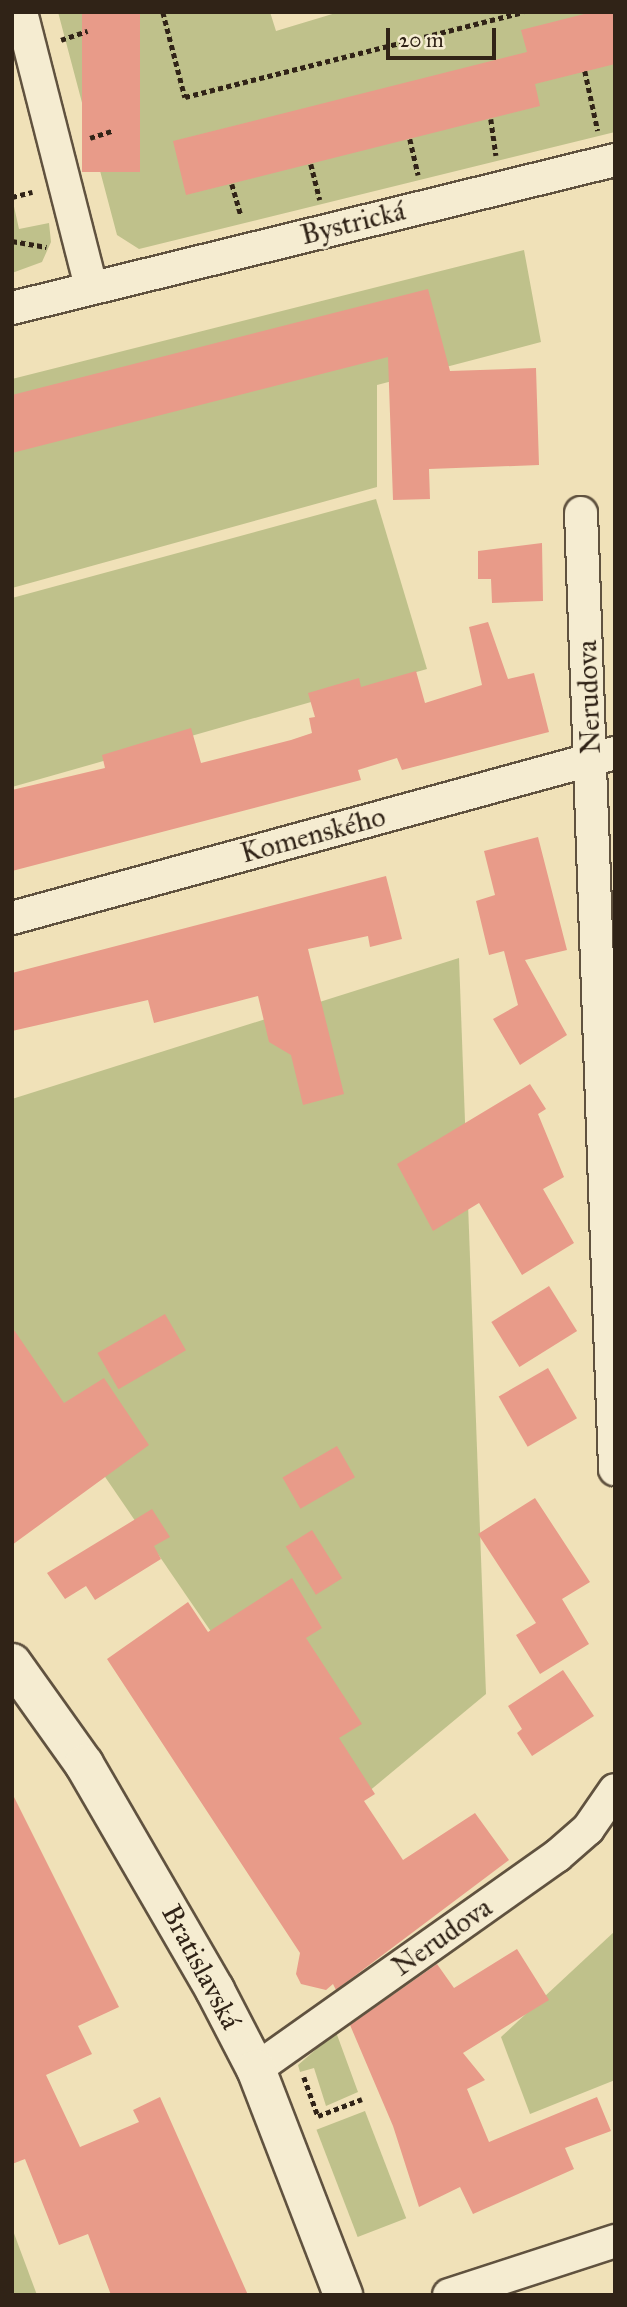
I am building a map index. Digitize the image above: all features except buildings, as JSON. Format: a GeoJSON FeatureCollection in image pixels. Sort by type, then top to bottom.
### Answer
{"type":"FeatureCollection","features":[{"type":"Feature","properties":{"kind":"main road","name":"Bratislavská"},"geometry":{"type":"LineString","coordinates":[[12,1663],[84,1764],[159,1888],[256,2069],[343,2295]]}},
{"type":"Feature","properties":{"kind":"street"},"geometry":{"type":"LineString","coordinates":[[21,12],[91,286]]}},
{"type":"Feature","properties":{"kind":"street","name":"Bystrická"},"geometry":{"type":"LineString","coordinates":[[12,308],[91,286],[615,160]]}},
{"type":"Feature","properties":{"kind":"street","name":"Nerudova"},"geometry":{"type":"LineString","coordinates":[[582,513],[603,756],[615,1469]]}},
{"type":"Feature","properties":{"kind":"street","name":"Komenského"},"geometry":{"type":"LineString","coordinates":[[12,918],[603,756]]}},
{"type":"Feature","properties":{"kind":"street","name":"Nerudova"},"geometry":{"type":"LineString","coordinates":[[256,2069],[557,1856],[588,1829],[615,1790]]}},
{"type":"Feature","properties":{"kind":"street"},"geometry":{"type":"LineString","coordinates":[[449,2295],[615,2241]]}},
{"type":"Feature","properties":{"kind":"path"},"geometry":{"type":"LineString","coordinates":[[163,12],[185,97],[523,12]]}},
{"type":"Feature","properties":{"kind":"path"},"geometry":{"type":"LineString","coordinates":[[57,41],[87,31]]}},
{"type":"Feature","properties":{"kind":"path"},"geometry":{"type":"LineString","coordinates":[[585,71],[598,132]]}},
{"type":"Feature","properties":{"kind":"path"},"geometry":{"type":"LineString","coordinates":[[491,119],[496,157]]}},
{"type":"Feature","properties":{"kind":"path"},"geometry":{"type":"LineString","coordinates":[[82,141],[112,131]]}},
{"type":"Feature","properties":{"kind":"path"},"geometry":{"type":"LineString","coordinates":[[410,139],[419,179]]}},
{"type":"Feature","properties":{"kind":"path"},"geometry":{"type":"LineString","coordinates":[[311,164],[321,204]]}},
{"type":"Feature","properties":{"kind":"path"},"geometry":{"type":"LineString","coordinates":[[232,184],[243,223]]}},
{"type":"Feature","properties":{"kind":"path"},"geometry":{"type":"LineString","coordinates":[[12,240],[58,249]]}},
{"type":"Feature","properties":{"kind":"path"},"geometry":{"type":"LineString","coordinates":[[304,2077],[318,2116],[362,2099]]}},
{"type":"Feature","properties":{"kind":"green space"},"geometry":{"type":"Polygon","coordinates":[[[58,12],[270,12],[276,31],[339,12],[615,12],[615,132],[139,249],[117,235],[58,12]]]}},
{"type":"Feature","properties":{"kind":"green space"},"geometry":{"type":"Polygon","coordinates":[[[13,202],[19,229],[49,223],[51,242],[42,262],[12,273],[13,202]]]}},
{"type":"Feature","properties":{"kind":"green space"},"geometry":{"type":"Polygon","coordinates":[[[524,250],[541,342],[377,385],[377,487],[12,588],[12,379],[524,250]]]}},
{"type":"Feature","properties":{"kind":"green space"},"geometry":{"type":"Polygon","coordinates":[[[376,499],[427,669],[12,787],[12,598],[376,499]]]}},
{"type":"Feature","properties":{"kind":"green space"},"geometry":{"type":"Polygon","coordinates":[[[459,958],[486,1694],[338,1817],[12,1341],[12,1099],[459,958]]]}},
{"type":"Feature","properties":{"kind":"green space"},"geometry":{"type":"Polygon","coordinates":[[[615,1931],[615,2080],[530,2114],[501,2037],[615,1931]]]}},
{"type":"Feature","properties":{"kind":"green space"},"geometry":{"type":"Polygon","coordinates":[[[336,2032],[358,2092],[326,2106],[314,2068],[300,2072],[298,2065],[336,2032]]]}},
{"type":"Feature","properties":{"kind":"green space"},"geometry":{"type":"Polygon","coordinates":[[[365,2111],[406,2218],[358,2237],[316,2130],[365,2111]]]}},
{"type":"Feature","properties":{"kind":"green space"},"geometry":{"type":"Polygon","coordinates":[[[12,2228],[37,2295],[12,2295],[12,2228]]]}}]}
